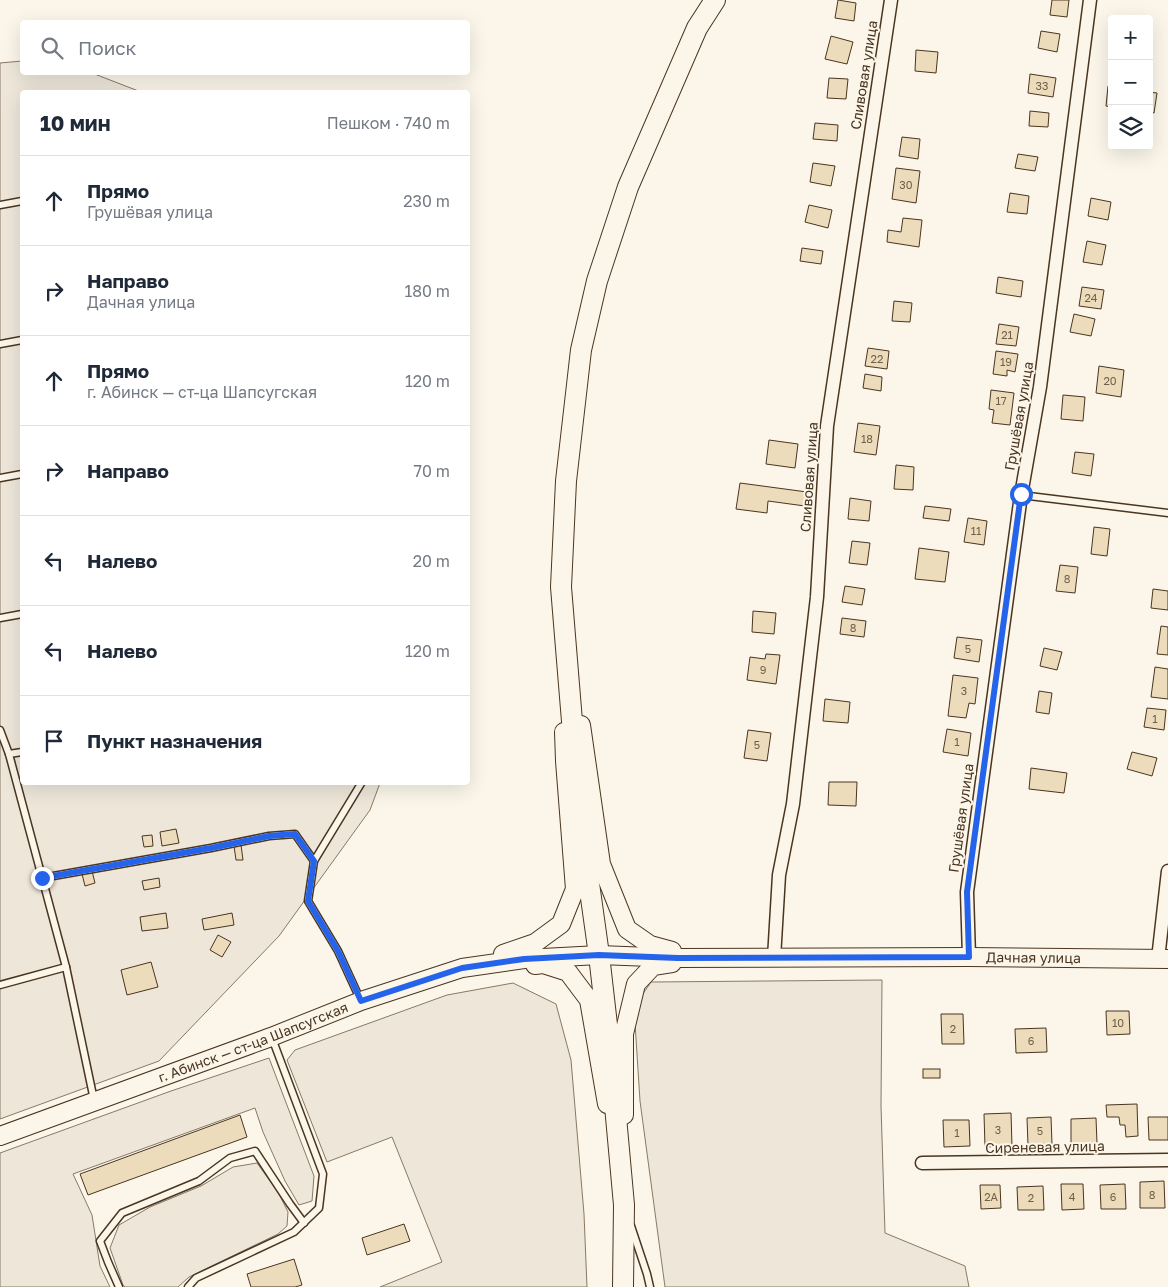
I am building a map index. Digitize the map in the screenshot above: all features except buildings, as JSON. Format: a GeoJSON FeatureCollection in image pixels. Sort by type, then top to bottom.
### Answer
{"type":"FeatureCollection","features":[{"type":"Feature","properties":{"kind":"highway"},"geometry":{"type":"LineString","coordinates":[[623,1287],[624,1205],[610,1051],[580,819],[561,587],[566,480],[582,350],[597,281],[628,186],[697,28],[715,0]]}},
{"type":"Feature","properties":{"kind":"main road"},"geometry":{"type":"LineString","coordinates":[[561,587],[601,864],[627,930],[650,945],[704,958]]}},
{"type":"Feature","properties":{"kind":"main road"},"geometry":{"type":"LineString","coordinates":[[462,968],[535,943],[561,924],[574,888],[565,761],[561,587]]}},
{"type":"Feature","properties":{"kind":"main road","name":"Дачная улица"},"geometry":{"type":"LineString","coordinates":[[599,955],[704,958],[969,957],[1163,959]]}},
{"type":"Feature","properties":{"kind":"main road","name":"г. Абинск — ст-ца Шапсугская"},"geometry":{"type":"LineString","coordinates":[[0,1136],[272,1037],[361,1001],[462,968],[524,959],[599,955]]}},
{"type":"Feature","properties":{"kind":"main road"},"geometry":{"type":"LineString","coordinates":[[624,1205],[624,1034],[636,984],[653,966],[704,958]]}},
{"type":"Feature","properties":{"kind":"main road"},"geometry":{"type":"LineString","coordinates":[[462,968],[543,964],[568,972],[589,1000],[624,1205]]}},
{"type":"Feature","properties":{"kind":"street","name":"Сливовая улица"},"geometry":{"type":"LineString","coordinates":[[774,958],[779,875],[793,804],[816,597],[827,426],[891,0]]}},
{"type":"Feature","properties":{"kind":"street","name":"Грушёвая улица"},"geometry":{"type":"LineString","coordinates":[[969,957],[967,892],[1021,494],[1040,387],[1090,0]]}},
{"type":"Feature","properties":{"kind":"street"},"geometry":{"type":"LineString","coordinates":[[1163,959],[1168,872]]}},
{"type":"Feature","properties":{"kind":"street","name":"Сиреневая улица"},"geometry":{"type":"LineString","coordinates":[[922,1163],[1168,1160]]}},
{"type":"Feature","properties":{"kind":"lane"},"geometry":{"type":"LineString","coordinates":[[0,205],[20,201]]}},
{"type":"Feature","properties":{"kind":"lane"},"geometry":{"type":"LineString","coordinates":[[0,344],[20,340]]}},
{"type":"Feature","properties":{"kind":"lane"},"geometry":{"type":"LineString","coordinates":[[0,478],[20,474]]}},
{"type":"Feature","properties":{"kind":"lane"},"geometry":{"type":"LineString","coordinates":[[1021,494],[1168,512]]}},
{"type":"Feature","properties":{"kind":"lane"},"geometry":{"type":"LineString","coordinates":[[0,618],[20,614]]}},
{"type":"Feature","properties":{"kind":"lane"},"geometry":{"type":"LineString","coordinates":[[0,730],[9,754],[66,967],[94,1101]]}},
{"type":"Feature","properties":{"kind":"lane"},"geometry":{"type":"LineString","coordinates":[[9,754],[20,752]]}},
{"type":"Feature","properties":{"kind":"lane"},"geometry":{"type":"LineString","coordinates":[[360,785],[314,861],[308,901],[338,951],[361,1001]]}},
{"type":"Feature","properties":{"kind":"lane"},"geometry":{"type":"LineString","coordinates":[[42,878],[269,836],[295,834],[314,861]]}},
{"type":"Feature","properties":{"kind":"lane"},"geometry":{"type":"LineString","coordinates":[[0,985],[66,967]]}},
{"type":"Feature","properties":{"kind":"lane"},"geometry":{"type":"LineString","coordinates":[[188,1287],[196,1278],[294,1232],[319,1208],[323,1174],[272,1037]]}},
{"type":"Feature","properties":{"kind":"lane"},"geometry":{"type":"LineString","coordinates":[[119,1287],[100,1241],[122,1213],[199,1181],[230,1158],[256,1150],[304,1223]]}},
{"type":"Feature","properties":{"kind":"lane"},"geometry":{"type":"LineString","coordinates":[[624,1205],[650,1287]]}},
{"type":"Feature","properties":{"kind":"shaded area"},"geometry":{"type":"Polygon","coordinates":[[[20,61],[20,75],[97,75],[136,90],[20,90],[20,785],[379,785],[370,810],[279,936],[159,1061],[0,1119],[0,63],[20,61]]]}},
{"type":"Feature","properties":{"kind":"shaded area"},"geometry":{"type":"Polygon","coordinates":[[[882,980],[881,1106],[885,1233],[965,1266],[969,1287],[665,1287],[640,1101],[634,1007],[651,982],[882,980]]]}},
{"type":"Feature","properties":{"kind":"shaded area"},"geometry":{"type":"Polygon","coordinates":[[[513,983],[556,1004],[571,1060],[584,1214],[587,1287],[380,1287],[442,1262],[392,1137],[327,1162],[287,1060],[295,1050],[447,995],[513,983]]]}},
{"type":"Feature","properties":{"kind":"shaded area"},"geometry":{"type":"Polygon","coordinates":[[[269,1058],[314,1176],[312,1201],[299,1205],[285,1181],[263,1132],[255,1108],[73,1174],[92,1215],[100,1266],[110,1287],[0,1287],[0,1153],[171,1091],[269,1058]]]}},
{"type":"Feature","properties":{"kind":"shaded area"},"geometry":{"type":"Polygon","coordinates":[[[257,1163],[278,1192],[288,1212],[287,1226],[278,1234],[189,1277],[178,1287],[125,1287],[123,1285],[110,1248],[119,1225],[150,1207],[201,1186],[233,1167],[257,1163]]]}},
{"type":"Feature","properties":{"kind":"route"},"geometry":{"type":"LineString","coordinates":[[42,878],[269,836],[295,834],[314,861],[308,901],[338,951],[361,1001],[462,968],[524,959],[599,955],[678,958],[969,957],[967,892],[1021,494]]}}]}
